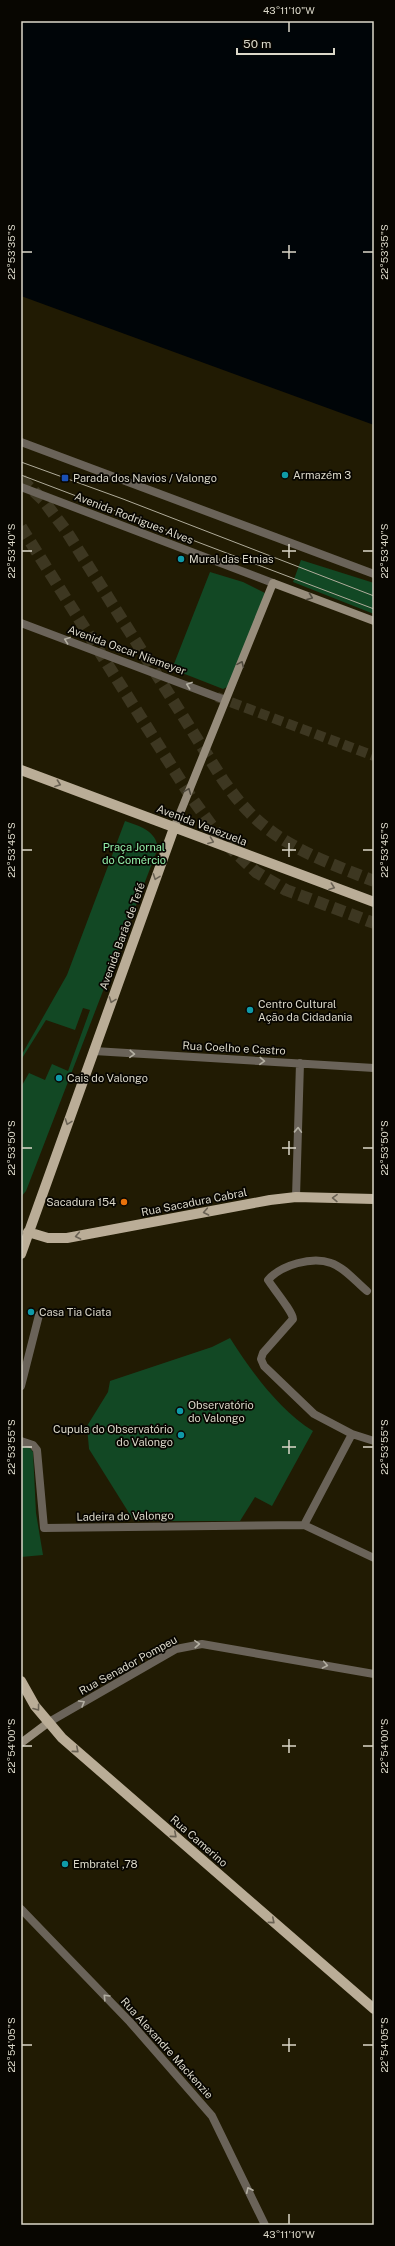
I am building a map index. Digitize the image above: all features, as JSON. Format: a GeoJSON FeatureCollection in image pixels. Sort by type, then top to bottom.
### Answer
{"type":"FeatureCollection","features":[{"type":"Feature","properties":{"kind":"main road","name":"Avenida Venezuela"},"geometry":{"type":"LineString","coordinates":[[21,770],[374,902]]}},
{"type":"Feature","properties":{"kind":"main road","name":"Avenida Barão de Tefé"},"geometry":{"type":"LineString","coordinates":[[24,1231],[94,1051],[174,828]]}},
{"type":"Feature","properties":{"kind":"main road","name":"Rua Sacadura Cabral"},"geometry":{"type":"LineString","coordinates":[[24,1231],[40,1237],[67,1238],[270,1200],[296,1197],[374,1199]]}},
{"type":"Feature","properties":{"kind":"main road"},"geometry":{"type":"LineString","coordinates":[[21,1254],[24,1231]]}},
{"type":"Feature","properties":{"kind":"main road","name":"Rua Camerino"},"geometry":{"type":"LineString","coordinates":[[21,1681],[35,1706],[62,1738],[374,2009]]}},
{"type":"Feature","properties":{"kind":"street"},"geometry":{"type":"LineString","coordinates":[[21,442],[374,574]]}},
{"type":"Feature","properties":{"kind":"street","name":"Avenida Rodrigues Alves"},"geometry":{"type":"LineString","coordinates":[[21,487],[374,621]]}},
{"type":"Feature","properties":{"kind":"street","name":"Avenida Barão de Tefé"},"geometry":{"type":"LineString","coordinates":[[174,828],[273,583]]}},
{"type":"Feature","properties":{"kind":"street","name":"Avenida Oscar Niemeyer"},"geometry":{"type":"LineString","coordinates":[[21,622],[225,700]]}},
{"type":"Feature","properties":{"kind":"street","name":"Rua Coelho e Castro"},"geometry":{"type":"LineString","coordinates":[[94,1051],[374,1068]]}},
{"type":"Feature","properties":{"kind":"street"},"geometry":{"type":"LineString","coordinates":[[296,1197],[300,1063]]}},
{"type":"Feature","properties":{"kind":"street"},"geometry":{"type":"LineString","coordinates":[[367,1291],[336,1265],[326,1262],[306,1263],[288,1267],[276,1272],[268,1280],[293,1316],[291,1321],[261,1356],[263,1364],[314,1414],[352,1434],[374,1441]]}},
{"type":"Feature","properties":{"kind":"street"},"geometry":{"type":"LineString","coordinates":[[21,1386],[39,1315]]}},
{"type":"Feature","properties":{"kind":"street"},"geometry":{"type":"LineString","coordinates":[[352,1434],[304,1525],[374,1558]]}},
{"type":"Feature","properties":{"kind":"street","name":"Ladeira do Valongo"},"geometry":{"type":"LineString","coordinates":[[21,1441],[33,1445],[37,1450],[44,1528],[304,1525]]}},
{"type":"Feature","properties":{"kind":"street","name":"Rua Senador Pompeu"},"geometry":{"type":"LineString","coordinates":[[21,1743],[49,1722],[176,1649],[187,1645],[202,1644],[374,1674]]}},
{"type":"Feature","properties":{"kind":"street","name":"Rua Alexandre Mackenzie"},"geometry":{"type":"LineString","coordinates":[[21,1909],[130,2022],[212,2116],[265,2225]]}},
{"type":"Feature","properties":{"kind":"green space"},"geometry":{"type":"Polygon","coordinates":[[[301,560],[374,583],[374,614],[293,582],[301,560]]]}},
{"type":"Feature","properties":{"kind":"green space"},"geometry":{"type":"Polygon","coordinates":[[[210,572],[243,582],[265,593],[229,686],[223,689],[172,669],[210,572]]]}},
{"type":"Feature","properties":{"kind":"green space","name":"Praça Jornal do Comércio"},"geometry":{"type":"Polygon","coordinates":[[[125,821],[142,827],[151,833],[157,842],[158,848],[26,1191],[21,1197],[21,1087],[29,1073],[45,1080],[52,1064],[68,1071],[90,1010],[83,1008],[75,1030],[46,1020],[21,1060],[21,1056],[67,975],[125,821]]]}},
{"type":"Feature","properties":{"kind":"green space"},"geometry":{"type":"Polygon","coordinates":[[[230,1338],[247,1364],[277,1401],[313,1431],[272,1506],[255,1497],[240,1521],[134,1521],[89,1449],[87,1426],[108,1392],[110,1381],[212,1347],[230,1338]]]}},
{"type":"Feature","properties":{"kind":"green space"},"geometry":{"type":"Polygon","coordinates":[[[21,1445],[29,1447],[33,1452],[36,1513],[43,1555],[21,1557],[21,1445]]]}},
{"type":"Feature","properties":{"kind":"shaded area"},"geometry":{"type":"Polygon","coordinates":[[[21,21],[374,21],[374,425],[21,296],[21,21]]]}},
{"type":"Feature","properties":{"kind":"tunnel"},"geometry":{"type":"LineString","coordinates":[[21,479],[43,500],[67,532],[223,780],[241,804],[261,824],[291,844],[307,853],[374,881]]}},
{"type":"Feature","properties":{"kind":"tunnel"},"geometry":{"type":"LineString","coordinates":[[21,527],[191,797],[222,840],[256,872],[286,890],[374,923]]}},
{"type":"Feature","properties":{"kind":"tunnel"},"geometry":{"type":"LineString","coordinates":[[217,697],[374,756]]}},
{"type":"Feature","properties":{"kind":"tram line"},"geometry":{"type":"LineString","coordinates":[[21,462],[123,499],[374,596]]}},
{"type":"Feature","properties":{"kind":"tram line"},"geometry":{"type":"LineString","coordinates":[[21,475],[374,609]]}},
{"type":"Feature","properties":{"kind":"place","name":"Armazém 3"},"geometry":{"type":"Point","coordinates":[285,475]}},
{"type":"Feature","properties":{"kind":"place","name":"Parada dos Navios / Valongo"},"geometry":{"type":"Point","coordinates":[65,478]}},
{"type":"Feature","properties":{"kind":"place","name":"Mural das Etnias"},"geometry":{"type":"Point","coordinates":[181,559]}},
{"type":"Feature","properties":{"kind":"place","name":"Centro Cultural Ação da Cidadania"},"geometry":{"type":"Point","coordinates":[250,1010]}},
{"type":"Feature","properties":{"kind":"place","name":"Cais do Valongo"},"geometry":{"type":"Point","coordinates":[59,1078]}},
{"type":"Feature","properties":{"kind":"place","name":"Sacadura 154"},"geometry":{"type":"Point","coordinates":[124,1202]}},
{"type":"Feature","properties":{"kind":"place","name":"Casa Tia Ciata"},"geometry":{"type":"Point","coordinates":[31,1312]}},
{"type":"Feature","properties":{"kind":"place","name":"Observatório do Valongo"},"geometry":{"type":"Point","coordinates":[180,1411]}},
{"type":"Feature","properties":{"kind":"place","name":"Cupula do Observatório do Valongo"},"geometry":{"type":"Point","coordinates":[181,1435]}},
{"type":"Feature","properties":{"kind":"place","name":"Embratel ,78"},"geometry":{"type":"Point","coordinates":[65,1864]}}]}
